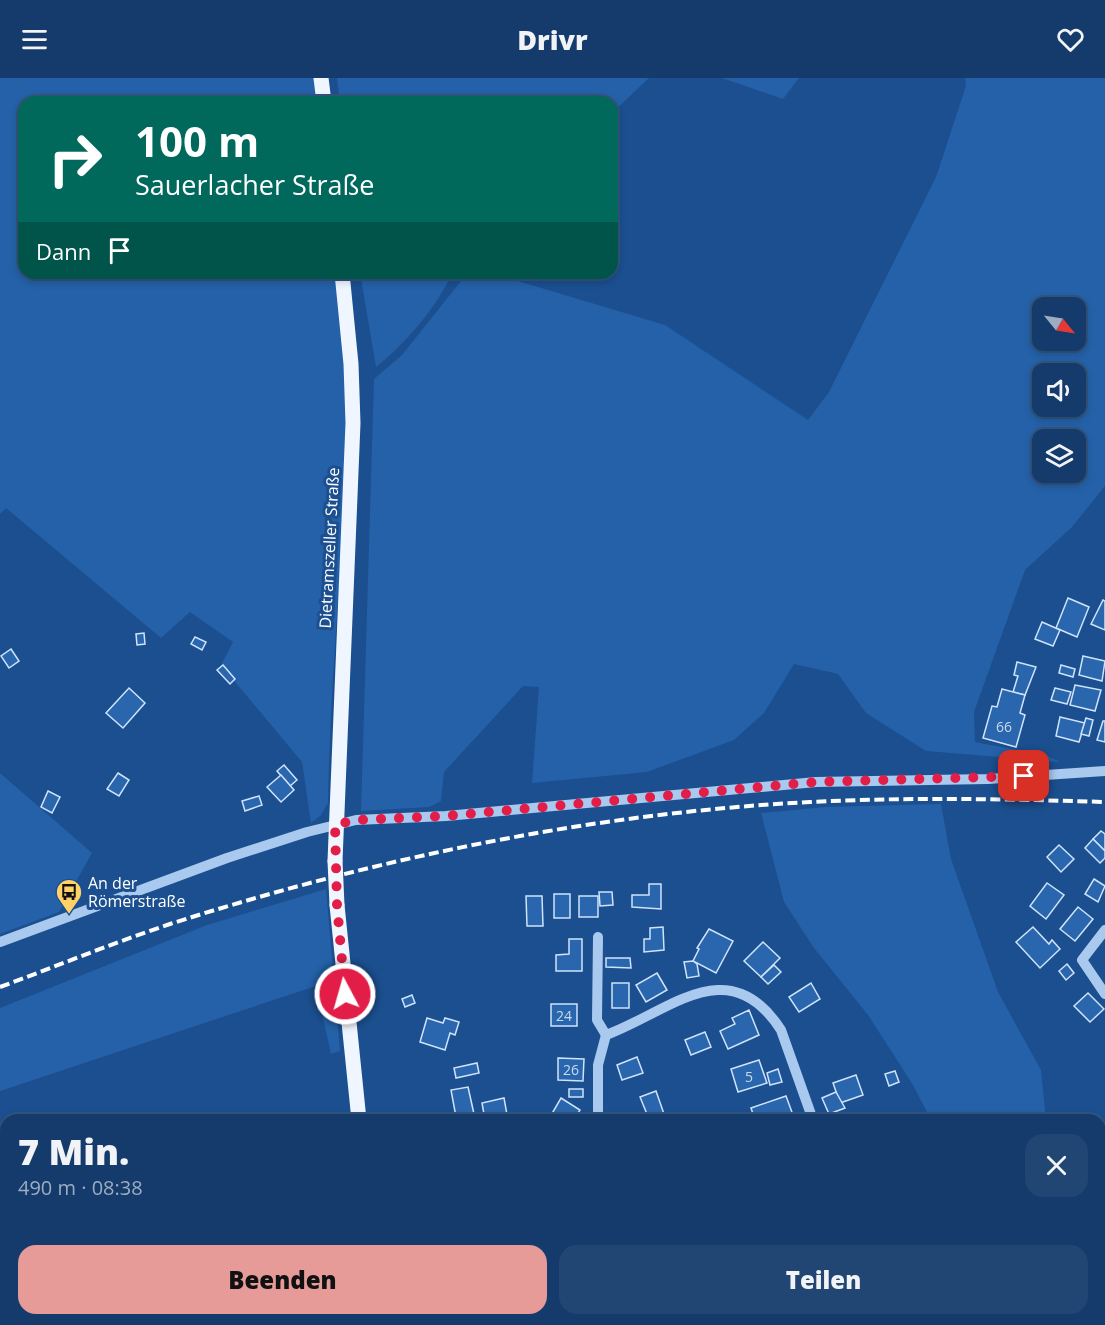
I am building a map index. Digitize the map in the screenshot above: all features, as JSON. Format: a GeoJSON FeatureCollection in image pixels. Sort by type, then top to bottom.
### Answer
{"type":"FeatureCollection","features":[{"type":"Feature","properties":{"kind":"main road"},"geometry":{"type":"LineString","coordinates":[[321,78],[323,96]]}},
{"type":"Feature","properties":{"kind":"main road","name":"Dietramszeller Straße"},"geometry":{"type":"LineString","coordinates":[[343,279],[351,364],[353,423],[335,861],[337,905],[358,1114]]}},
{"type":"Feature","properties":{"kind":"street"},"geometry":{"type":"LineString","coordinates":[[0,942],[227,858],[356,820],[446,816],[816,782],[988,779],[1105,771]]}},
{"type":"Feature","properties":{"kind":"street"},"geometry":{"type":"LineString","coordinates":[[1105,930],[1082,960],[1105,994]]}},
{"type":"Feature","properties":{"kind":"street"},"geometry":{"type":"LineString","coordinates":[[598,937],[597,1020],[606,1035],[598,1065],[598,1114]]}},
{"type":"Feature","properties":{"kind":"street"},"geometry":{"type":"LineString","coordinates":[[606,1035],[633,1026],[689,994],[716,990],[746,996],[764,1007],[781,1030],[811,1114]]}},
{"type":"Feature","properties":{"kind":"shaded area"},"geometry":{"type":"Polygon","coordinates":[[[0,78],[316,78],[318,96],[18,96],[18,279],[336,279],[346,380],[346,446],[328,803],[321,815],[311,823],[302,762],[221,665],[233,642],[190,612],[161,638],[6,508],[0,514],[0,78]]]}},
{"type":"Feature","properties":{"kind":"shaded area"},"geometry":{"type":"Polygon","coordinates":[[[337,78],[649,78],[618,107],[618,96],[339,96],[337,78]]]}},
{"type":"Feature","properties":{"kind":"shaded area"},"geometry":{"type":"Polygon","coordinates":[[[722,78],[799,78],[783,99],[722,78]]]}},
{"type":"Feature","properties":{"kind":"shaded area"},"geometry":{"type":"Polygon","coordinates":[[[965,78],[1105,78],[1105,486],[1072,527],[1025,570],[974,712],[975,742],[1048,756],[1060,762],[926,751],[866,713],[838,674],[794,664],[764,713],[734,740],[647,772],[532,783],[539,687],[523,686],[444,772],[441,801],[429,807],[361,811],[374,379],[402,355],[463,279],[511,279],[665,325],[808,420],[829,392],[936,177],[966,86],[965,78]]]}},
{"type":"Feature","properties":{"kind":"shaded area"},"geometry":{"type":"Polygon","coordinates":[[[361,279],[449,279],[419,324],[376,367],[361,279]]]}},
{"type":"Feature","properties":{"kind":"shaded area"},"geometry":{"type":"Polygon","coordinates":[[[0,773],[92,853],[59,912],[0,934],[0,773]]]}},
{"type":"Feature","properties":{"kind":"shaded area"},"geometry":{"type":"Polygon","coordinates":[[[941,804],[951,859],[998,992],[1041,1070],[1045,1114],[928,1114],[913,1085],[868,1015],[814,948],[784,902],[761,813],[825,807],[941,804]]]}},
{"type":"Feature","properties":{"kind":"shaded area"},"geometry":{"type":"Polygon","coordinates":[[[326,889],[340,1051],[331,1054],[316,986],[0,1091],[0,1008],[207,925],[326,889]]]}},
{"type":"Feature","properties":{"kind":"building"},"geometry":{"type":"Polygon","coordinates":[[[1068,598],[1089,607],[1077,637],[1056,628],[1068,598]]]}},
{"type":"Feature","properties":{"kind":"building"},"geometry":{"type":"Polygon","coordinates":[[[1103,600],[1105,601],[1105,630],[1091,624],[1103,600]]]}},
{"type":"Feature","properties":{"kind":"building"},"geometry":{"type":"Polygon","coordinates":[[[1042,622],[1060,630],[1053,646],[1035,639],[1042,622]]]}},
{"type":"Feature","properties":{"kind":"building"},"geometry":{"type":"Polygon","coordinates":[[[144,633],[145,644],[137,645],[136,634],[144,633]]]}},
{"type":"Feature","properties":{"kind":"building"},"geometry":{"type":"Polygon","coordinates":[[[195,637],[206,642],[202,650],[191,644],[195,637]]]}},
{"type":"Feature","properties":{"kind":"building"},"geometry":{"type":"Polygon","coordinates":[[[11,649],[19,661],[9,668],[1,656],[11,649]]]}},
{"type":"Feature","properties":{"kind":"building"},"geometry":{"type":"Polygon","coordinates":[[[1083,656],[1105,661],[1102,681],[1079,675],[1083,656]]]}},
{"type":"Feature","properties":{"kind":"building"},"geometry":{"type":"Polygon","coordinates":[[[1017,662],[1036,667],[1025,695],[1013,692],[1018,676],[1014,675],[1017,662]]]}},
{"type":"Feature","properties":{"kind":"building"},"geometry":{"type":"Polygon","coordinates":[[[223,665],[235,679],[230,684],[217,670],[223,665]]]}},
{"type":"Feature","properties":{"kind":"building"},"geometry":{"type":"Polygon","coordinates":[[[1061,665],[1075,669],[1073,677],[1059,673],[1061,665]]]}},
{"type":"Feature","properties":{"kind":"building"},"geometry":{"type":"Polygon","coordinates":[[[1075,685],[1101,690],[1095,711],[1070,705],[1075,685]]]}},
{"type":"Feature","properties":{"kind":"building"},"geometry":{"type":"Polygon","coordinates":[[[129,688],[145,703],[123,728],[106,713],[129,688]]]}},
{"type":"Feature","properties":{"kind":"building"},"geometry":{"type":"Polygon","coordinates":[[[1055,688],[1071,692],[1067,704],[1051,700],[1055,688]]]}},
{"type":"Feature","properties":{"kind":"building"},"geometry":{"type":"Polygon","coordinates":[[[1002,689],[1025,695],[1020,713],[1025,715],[1016,747],[983,738],[992,706],[997,707],[1002,689]]]}},
{"type":"Feature","properties":{"kind":"building"},"geometry":{"type":"Polygon","coordinates":[[[1060,717],[1085,723],[1079,742],[1056,736],[1060,717]]]}},
{"type":"Feature","properties":{"kind":"building"},"geometry":{"type":"Polygon","coordinates":[[[1086,718],[1093,720],[1089,736],[1081,734],[1086,718]]]}},
{"type":"Feature","properties":{"kind":"building"},"geometry":{"type":"Polygon","coordinates":[[[1103,721],[1105,721],[1105,742],[1097,740],[1103,721]]]}},
{"type":"Feature","properties":{"kind":"building"},"geometry":{"type":"Polygon","coordinates":[[[284,765],[297,780],[290,786],[277,771],[284,765]]]}},
{"type":"Feature","properties":{"kind":"building"},"geometry":{"type":"Polygon","coordinates":[[[118,773],[129,780],[119,796],[107,789],[118,773]]]}},
{"type":"Feature","properties":{"kind":"building"},"geometry":{"type":"Polygon","coordinates":[[[281,775],[294,790],[281,802],[267,787],[281,775]]]}},
{"type":"Feature","properties":{"kind":"building"},"geometry":{"type":"Polygon","coordinates":[[[48,791],[60,797],[52,813],[41,807],[48,791]]]}},
{"type":"Feature","properties":{"kind":"building"},"geometry":{"type":"Polygon","coordinates":[[[259,796],[262,805],[245,811],[242,801],[259,796]]]}},
{"type":"Feature","properties":{"kind":"building"},"geometry":{"type":"Polygon","coordinates":[[[1101,831],[1105,834],[1105,851],[1093,839],[1101,831]]]}},
{"type":"Feature","properties":{"kind":"building"},"geometry":{"type":"Polygon","coordinates":[[[1093,839],[1105,851],[1105,858],[1100,863],[1085,848],[1093,839]]]}},
{"type":"Feature","properties":{"kind":"building"},"geometry":{"type":"Polygon","coordinates":[[[1059,845],[1074,859],[1061,872],[1047,857],[1059,845]]]}},
{"type":"Feature","properties":{"kind":"building"},"geometry":{"type":"Polygon","coordinates":[[[1094,879],[1105,886],[1098,902],[1085,894],[1094,879]]]}},
{"type":"Feature","properties":{"kind":"building"},"geometry":{"type":"Polygon","coordinates":[[[1047,883],[1064,895],[1046,919],[1030,906],[1047,883]]]}},
{"type":"Feature","properties":{"kind":"building"},"geometry":{"type":"Polygon","coordinates":[[[649,884],[661,884],[661,909],[632,907],[632,895],[649,895],[649,884]]]}},
{"type":"Feature","properties":{"kind":"building"},"geometry":{"type":"Polygon","coordinates":[[[599,892],[612,892],[613,905],[600,906],[599,892]]]}},
{"type":"Feature","properties":{"kind":"building"},"geometry":{"type":"Polygon","coordinates":[[[554,894],[570,894],[570,918],[554,918],[554,894]]]}},
{"type":"Feature","properties":{"kind":"building"},"geometry":{"type":"Polygon","coordinates":[[[526,896],[542,896],[543,926],[527,926],[526,896]]]}},
{"type":"Feature","properties":{"kind":"building"},"geometry":{"type":"Polygon","coordinates":[[[579,896],[598,896],[598,917],[579,917],[579,896]]]}},
{"type":"Feature","properties":{"kind":"building"},"geometry":{"type":"Polygon","coordinates":[[[1078,907],[1093,919],[1075,941],[1060,929],[1078,907]]]}},
{"type":"Feature","properties":{"kind":"building"},"geometry":{"type":"Polygon","coordinates":[[[663,927],[664,950],[644,952],[644,939],[650,939],[650,928],[663,927]]]}},
{"type":"Feature","properties":{"kind":"building"},"geometry":{"type":"Polygon","coordinates":[[[1033,927],[1049,944],[1052,940],[1060,949],[1040,968],[1016,942],[1033,927]]]}},
{"type":"Feature","properties":{"kind":"building"},"geometry":{"type":"Polygon","coordinates":[[[709,929],[733,941],[716,973],[693,961],[699,949],[697,948],[709,929]]]}},
{"type":"Feature","properties":{"kind":"building"},"geometry":{"type":"Polygon","coordinates":[[[569,939],[582,939],[582,971],[556,971],[556,955],[569,954],[569,939]]]}},
{"type":"Feature","properties":{"kind":"building"},"geometry":{"type":"Polygon","coordinates":[[[763,942],[780,958],[761,977],[744,961],[763,942]]]}},
{"type":"Feature","properties":{"kind":"building"},"geometry":{"type":"Polygon","coordinates":[[[606,958],[630,958],[631,968],[606,967],[606,958]]]}},
{"type":"Feature","properties":{"kind":"building"},"geometry":{"type":"Polygon","coordinates":[[[693,961],[697,964],[699,976],[687,978],[684,962],[693,961]]]}},
{"type":"Feature","properties":{"kind":"building"},"geometry":{"type":"Polygon","coordinates":[[[1067,964],[1074,973],[1066,980],[1059,971],[1067,964]]]}},
{"type":"Feature","properties":{"kind":"building"},"geometry":{"type":"Polygon","coordinates":[[[774,965],[781,972],[768,984],[761,977],[774,965]]]}},
{"type":"Feature","properties":{"kind":"building"},"geometry":{"type":"Polygon","coordinates":[[[657,973],[667,990],[646,1002],[636,985],[657,973]]]}},
{"type":"Feature","properties":{"kind":"building"},"geometry":{"type":"Polygon","coordinates":[[[612,983],[629,983],[629,1008],[612,1008],[612,983]]]}},
{"type":"Feature","properties":{"kind":"building"},"geometry":{"type":"Polygon","coordinates":[[[811,983],[820,999],[799,1012],[789,997],[811,983]]]}},
{"type":"Feature","properties":{"kind":"building"},"geometry":{"type":"Polygon","coordinates":[[[1088,993],[1104,1009],[1090,1022],[1074,1006],[1088,993]]]}},
{"type":"Feature","properties":{"kind":"building"},"geometry":{"type":"Polygon","coordinates":[[[412,995],[415,1003],[405,1007],[402,999],[412,995]]]}},
{"type":"Feature","properties":{"kind":"building"},"geometry":{"type":"Polygon","coordinates":[[[551,1004],[577,1004],[577,1026],[551,1026],[551,1004]]]}},
{"type":"Feature","properties":{"kind":"building"},"geometry":{"type":"Polygon","coordinates":[[[749,1010],[759,1035],[728,1049],[720,1031],[735,1024],[732,1018],[749,1010]]]}},
{"type":"Feature","properties":{"kind":"building"},"geometry":{"type":"Polygon","coordinates":[[[427,1018],[443,1023],[445,1018],[459,1022],[455,1035],[450,1033],[445,1050],[420,1042],[427,1018]]]}},
{"type":"Feature","properties":{"kind":"building"},"geometry":{"type":"Polygon","coordinates":[[[705,1032],[711,1047],[691,1055],[685,1040],[705,1032]]]}},
{"type":"Feature","properties":{"kind":"building"},"geometry":{"type":"Polygon","coordinates":[[[637,1057],[643,1073],[622,1080],[617,1065],[637,1057]]]}},
{"type":"Feature","properties":{"kind":"building"},"geometry":{"type":"Polygon","coordinates":[[[558,1058],[584,1059],[583,1081],[558,1080],[558,1058]]]}},
{"type":"Feature","properties":{"kind":"building"},"geometry":{"type":"Polygon","coordinates":[[[759,1060],[767,1083],[738,1092],[731,1069],[759,1060]]]}},
{"type":"Feature","properties":{"kind":"building"},"geometry":{"type":"Polygon","coordinates":[[[477,1063],[479,1073],[456,1078],[454,1068],[477,1063]]]}},
{"type":"Feature","properties":{"kind":"building"},"geometry":{"type":"Polygon","coordinates":[[[778,1069],[782,1082],[770,1085],[767,1073],[778,1069]]]}},
{"type":"Feature","properties":{"kind":"building"},"geometry":{"type":"Polygon","coordinates":[[[895,1071],[899,1082],[889,1086],[885,1074],[895,1071]]]}},
{"type":"Feature","properties":{"kind":"building"},"geometry":{"type":"Polygon","coordinates":[[[856,1075],[863,1095],[840,1103],[833,1083],[856,1075]]]}},
{"type":"Feature","properties":{"kind":"building"},"geometry":{"type":"Polygon","coordinates":[[[468,1087],[474,1114],[455,1114],[451,1090],[468,1087]]]}},
{"type":"Feature","properties":{"kind":"building"},"geometry":{"type":"Polygon","coordinates":[[[569,1089],[583,1089],[583,1097],[569,1097],[569,1089]]]}},
{"type":"Feature","properties":{"kind":"building"},"geometry":{"type":"Polygon","coordinates":[[[656,1091],[664,1114],[647,1114],[640,1097],[656,1091]]]}},
{"type":"Feature","properties":{"kind":"building"},"geometry":{"type":"Polygon","coordinates":[[[836,1092],[845,1108],[829,1114],[822,1098],[836,1092]]]}},
{"type":"Feature","properties":{"kind":"building"},"geometry":{"type":"Polygon","coordinates":[[[786,1096],[793,1114],[753,1114],[751,1108],[786,1096]]]}},
{"type":"Feature","properties":{"kind":"building"},"geometry":{"type":"Polygon","coordinates":[[[504,1098],[507,1114],[484,1114],[482,1103],[504,1098]]]}},
{"type":"Feature","properties":{"kind":"building"},"geometry":{"type":"Polygon","coordinates":[[[561,1098],[580,1110],[578,1114],[552,1114],[561,1098]]]}},
{"type":"Feature","properties":{"kind":"railway"},"geometry":{"type":"LineString","coordinates":[[0,987],[149,931],[248,900],[406,859],[567,828],[648,816],[810,802],[884,799],[1105,802]]}},
{"type":"Feature","properties":{"kind":"place","name":"An der Römerstraße"},"geometry":{"type":"Point","coordinates":[69,915]}},
{"type":"Feature","properties":{"kind":"route"},"geometry":{"type":"LineString","coordinates":[[345,994],[337,905],[335,825],[356,820],[446,816],[816,782],[988,779],[1024,776]]}}]}
